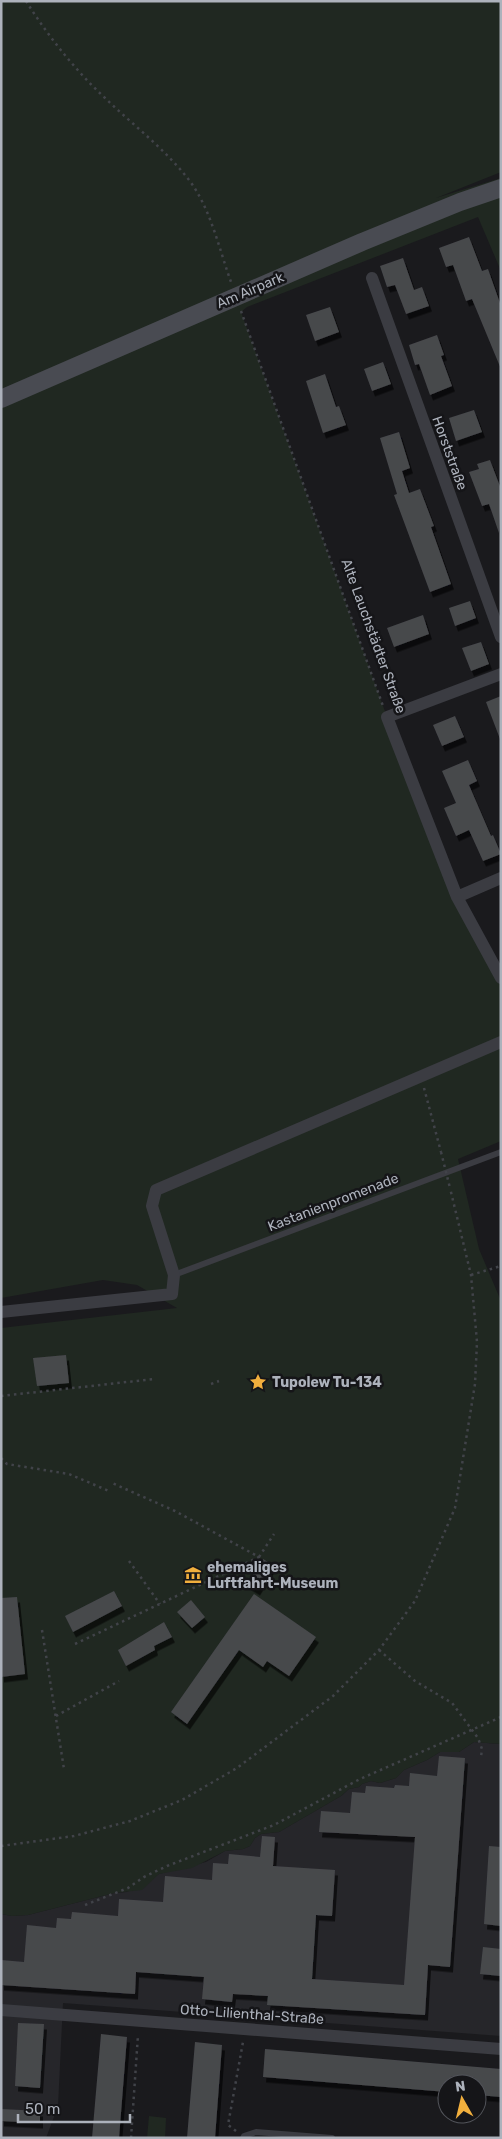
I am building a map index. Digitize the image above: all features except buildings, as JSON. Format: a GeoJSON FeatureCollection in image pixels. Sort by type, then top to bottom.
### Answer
{"type":"FeatureCollection","features":[{"type":"Feature","properties":{"kind":"street","name":"Am Airpark"},"geometry":{"type":"LineString","coordinates":[[1,399],[236,296],[433,213],[501,188]]}},
{"type":"Feature","properties":{"kind":"street","name":"Horststraße"},"geometry":{"type":"LineString","coordinates":[[372,278],[501,638]]}},
{"type":"Feature","properties":{"kind":"street"},"geometry":{"type":"LineString","coordinates":[[387,716],[501,674]]}},
{"type":"Feature","properties":{"kind":"street","name":"Alte Lauchstädter Straße"},"geometry":{"type":"LineString","coordinates":[[387,716],[457,897],[501,978]]}},
{"type":"Feature","properties":{"kind":"street"},"geometry":{"type":"LineString","coordinates":[[457,897],[501,878]]}},
{"type":"Feature","properties":{"kind":"street"},"geometry":{"type":"LineString","coordinates":[[1,1312],[172,1294],[174,1275],[152,1206],[156,1190],[501,1042]]}},
{"type":"Feature","properties":{"kind":"street","name":"Otto-Lilienthal-Straße"},"geometry":{"type":"LineString","coordinates":[[1,2010],[501,2049]]}},
{"type":"Feature","properties":{"kind":"lane","name":"Kastanienpromenade"},"geometry":{"type":"LineString","coordinates":[[174,1275],[501,1152]]}},
{"type":"Feature","properties":{"kind":"lane"},"geometry":{"type":"LineString","coordinates":[[244,2137],[256,2132],[332,2138]]}},
{"type":"Feature","properties":{"kind":"path","name":"Alte Lauchstädter Straße"},"geometry":{"type":"LineString","coordinates":[[26,1],[40,23],[72,64],[104,98],[162,151],[190,181],[202,201],[387,716]]}},
{"type":"Feature","properties":{"kind":"path"},"geometry":{"type":"LineString","coordinates":[[1,1846],[74,1836],[130,1821],[182,1800],[238,1768],[284,1735],[332,1696],[379,1650],[415,1602],[455,1508],[475,1384],[477,1342],[471,1275],[420,1076]]}},
{"type":"Feature","properties":{"kind":"path"},"geometry":{"type":"LineString","coordinates":[[471,1275],[501,1266]]}},
{"type":"Feature","properties":{"kind":"path"},"geometry":{"type":"LineString","coordinates":[[1,1396],[154,1380]]}},
{"type":"Feature","properties":{"kind":"path"},"geometry":{"type":"LineString","coordinates":[[211,1384],[219,1381]]}},
{"type":"Feature","properties":{"kind":"path"},"geometry":{"type":"LineString","coordinates":[[1,1458],[7,1464],[69,1474],[109,1491]]}},
{"type":"Feature","properties":{"kind":"path"},"geometry":{"type":"LineString","coordinates":[[112,1482],[175,1511],[259,1557]]}},
{"type":"Feature","properties":{"kind":"path"},"geometry":{"type":"LineString","coordinates":[[75,1644],[259,1557],[274,1534]]}},
{"type":"Feature","properties":{"kind":"path"},"geometry":{"type":"LineString","coordinates":[[129,1560],[160,1605]]}},
{"type":"Feature","properties":{"kind":"path"},"geometry":{"type":"LineString","coordinates":[[42,1630],[64,1769]]}},
{"type":"Feature","properties":{"kind":"path"},"geometry":{"type":"LineString","coordinates":[[379,1650],[415,1681],[452,1704],[478,1738],[482,1749],[481,1757]]}},
{"type":"Feature","properties":{"kind":"path"},"geometry":{"type":"LineString","coordinates":[[56,1716],[119,1681]]}},
{"type":"Feature","properties":{"kind":"path"},"geometry":{"type":"LineString","coordinates":[[85,1905],[128,1888],[167,1866],[274,1825],[360,1779],[501,1717]]}},
{"type":"Feature","properties":{"kind":"path"},"geometry":{"type":"LineString","coordinates":[[131,2138],[138,2031],[141,2020]]}},
{"type":"Feature","properties":{"kind":"path"},"geometry":{"type":"LineString","coordinates":[[244,2028],[245,2036],[228,2125],[244,2137]]}},
{"type":"Feature","properties":{"kind":"shaded area"},"geometry":{"type":"Polygon","coordinates":[[[1,1],[501,1],[501,172],[436,198],[501,178],[501,271],[478,217],[247,307],[241,312],[387,717],[457,897],[501,978],[501,1141],[458,1159],[479,1249],[501,1301],[501,1744],[474,1742],[459,1752],[440,1752],[404,1770],[396,1778],[380,1783],[371,1781],[359,1787],[349,1789],[341,1796],[279,1832],[261,1834],[255,1838],[250,1846],[243,1849],[225,1851],[192,1868],[159,1874],[142,1890],[114,1893],[28,1915],[12,1916],[1,1914],[1,1328],[177,1308],[137,1285],[103,1280],[1,1298],[1,1]]]}},
{"type":"Feature","properties":{"kind":"shaded area"},"geometry":{"type":"Polygon","coordinates":[[[474,1742],[501,1744],[501,2036],[63,2003],[58,2106],[46,2138],[1,2138],[1,1914],[12,1916],[28,1915],[114,1893],[127,1892],[159,1874],[206,1862],[225,1851],[243,1849],[250,1846],[255,1838],[261,1834],[279,1832],[341,1796],[349,1789],[359,1787],[371,1781],[380,1783],[396,1778],[404,1770],[440,1752],[459,1752],[474,1742]]]}},
{"type":"Feature","properties":{"kind":"shaded area"},"geometry":{"type":"Polygon","coordinates":[[[149,2116],[166,2118],[165,2138],[147,2138],[149,2116]]]}},
{"type":"Feature","properties":{"kind":"place","name":"Tupolew Tu-134"},"geometry":{"type":"Point","coordinates":[258,1382]}},
{"type":"Feature","properties":{"kind":"place","name":"ehemaliges Luftfahrt-Museum"},"geometry":{"type":"Point","coordinates":[193,1575]}}]}
